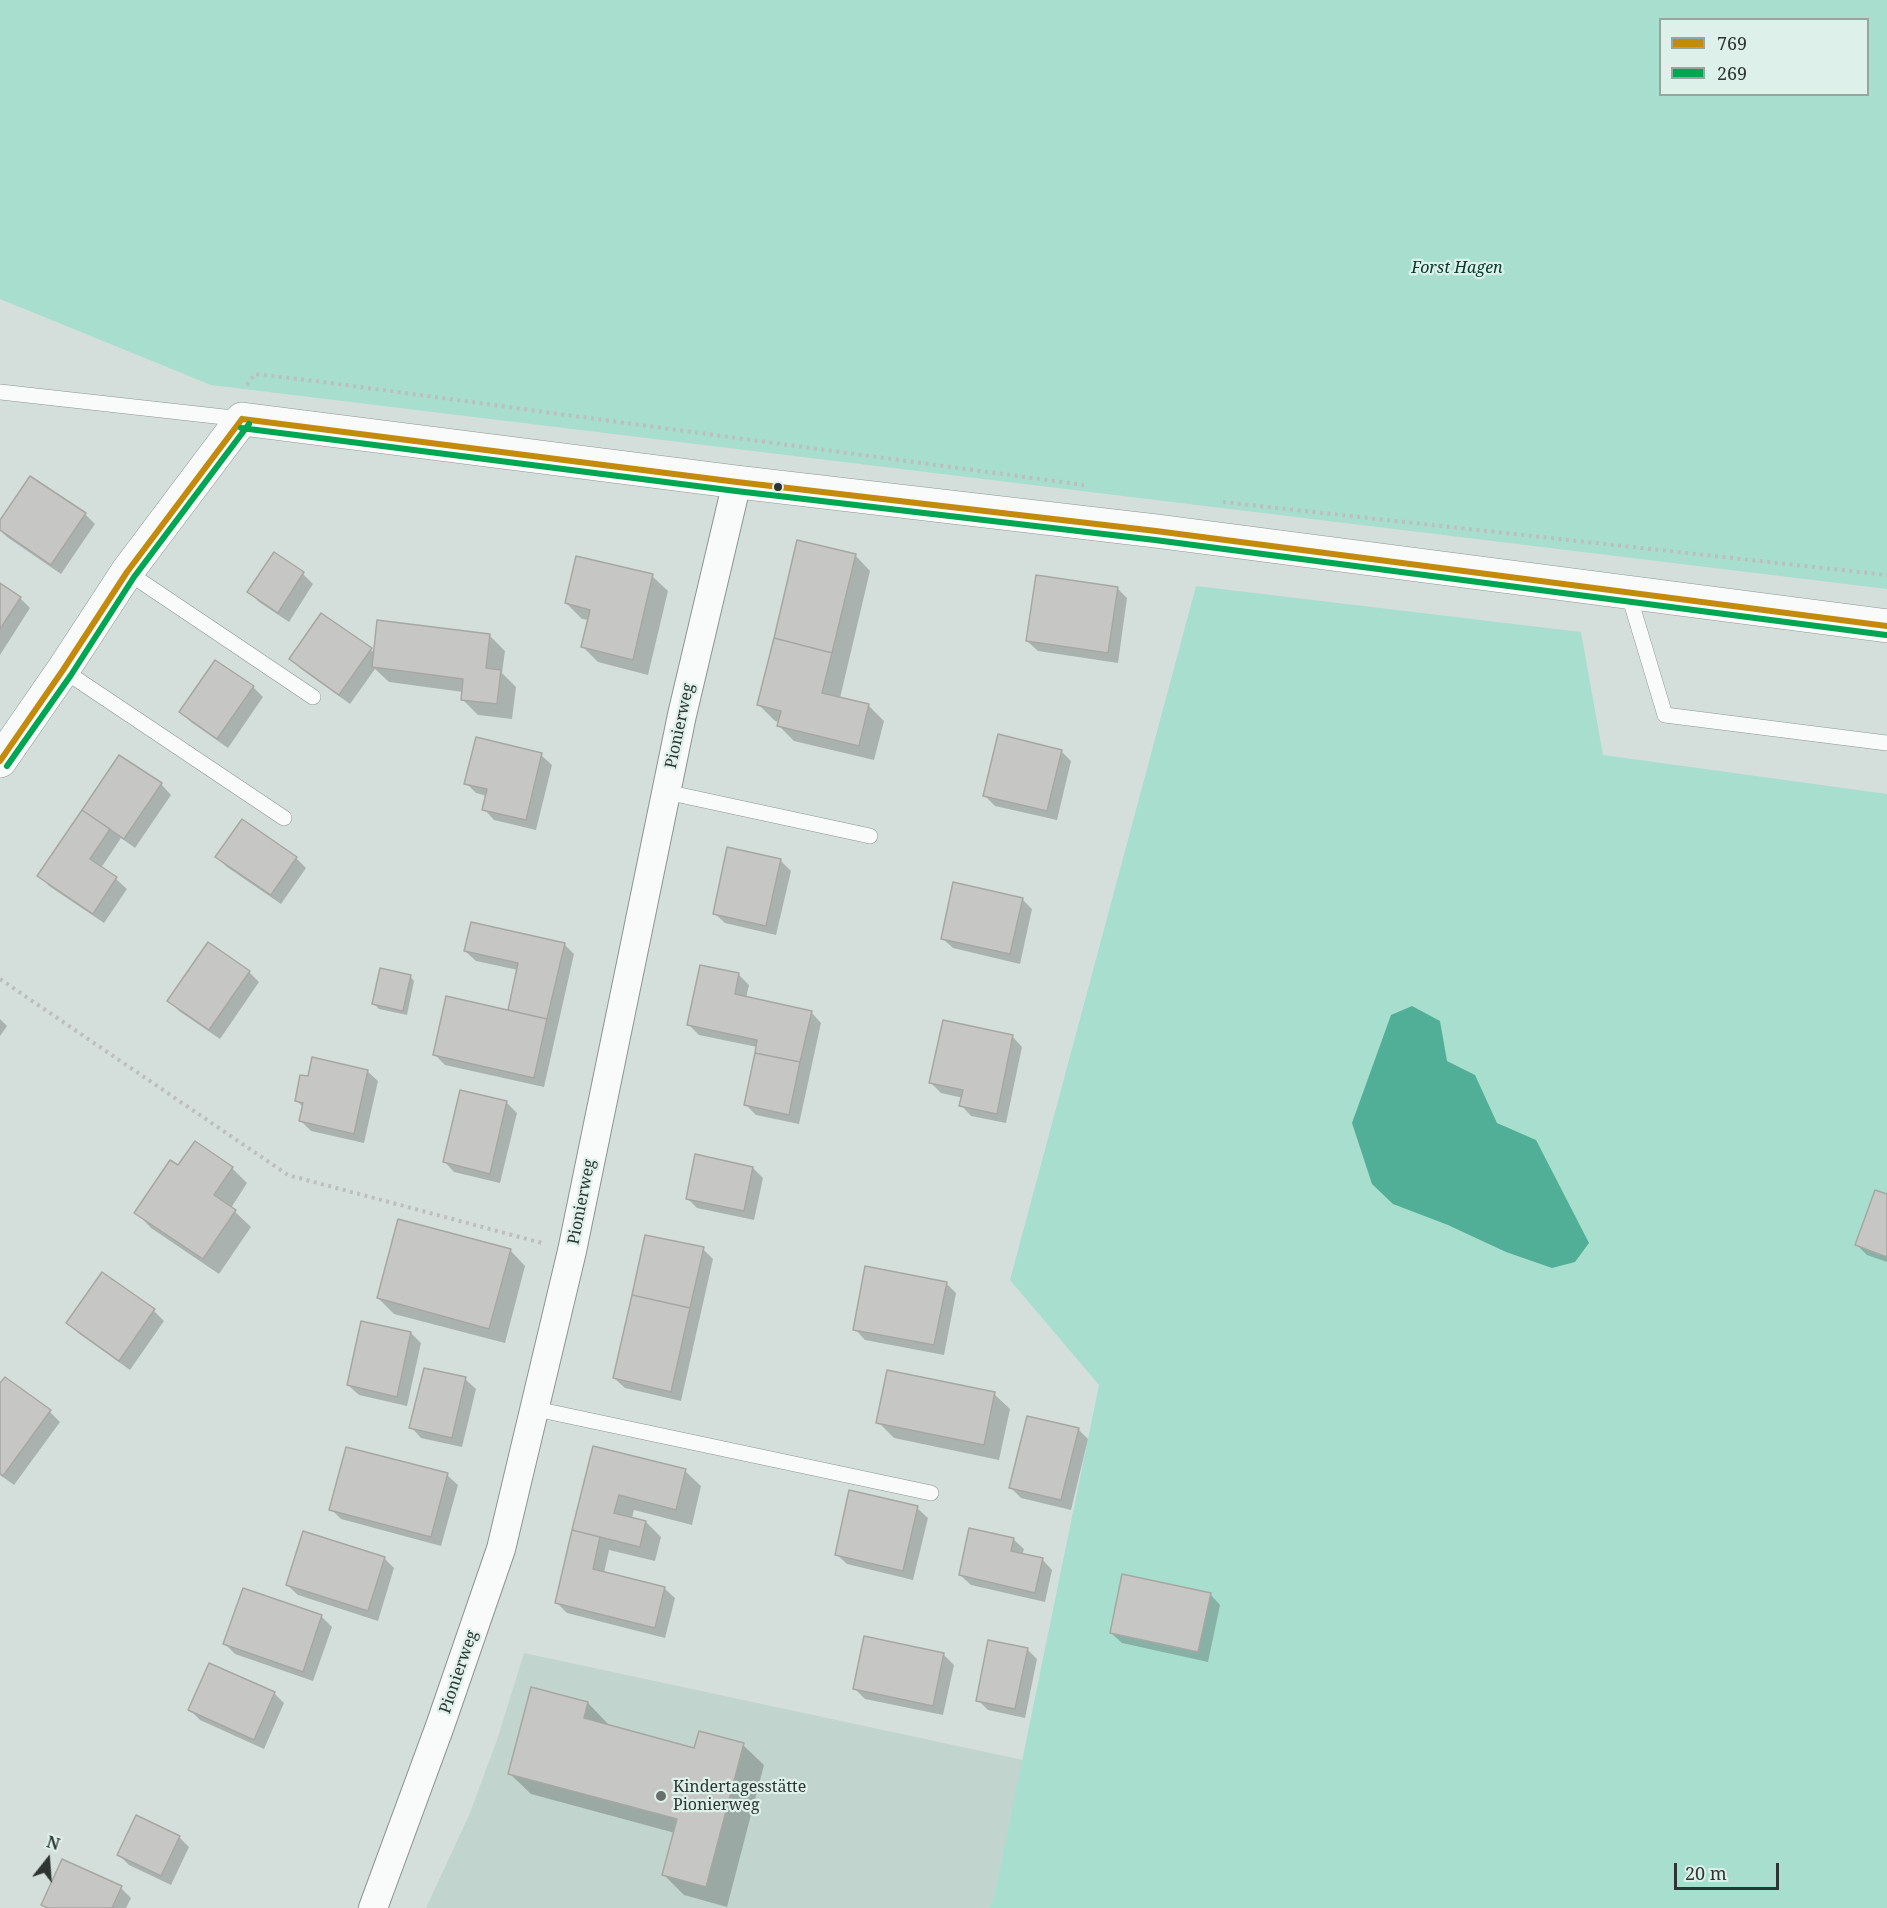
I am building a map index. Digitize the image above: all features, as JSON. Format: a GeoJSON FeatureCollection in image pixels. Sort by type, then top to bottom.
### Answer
{"type":"FeatureCollection","features":[{"type":"Feature","properties":{"kind":"street"},"geometry":{"type":"LineString","coordinates":[[0,761],[127,572],[242,419],[737,482],[1156,531],[1887,626]]}},
{"type":"Feature","properties":{"kind":"street","name":"Pionierweg"},"geometry":{"type":"LineString","coordinates":[[373,1908],[501,1549],[572,1251],[681,715],[737,482]]}},
{"type":"Feature","properties":{"kind":"lane"},"geometry":{"type":"LineString","coordinates":[[0,392],[242,419]]}},
{"type":"Feature","properties":{"kind":"lane"},"geometry":{"type":"LineString","coordinates":[[127,572],[313,697]]}},
{"type":"Feature","properties":{"kind":"lane"},"geometry":{"type":"LineString","coordinates":[[1628,592],[1665,716],[1887,743]]}},
{"type":"Feature","properties":{"kind":"lane"},"geometry":{"type":"LineString","coordinates":[[63,670],[284,818]]}},
{"type":"Feature","properties":{"kind":"lane"},"geometry":{"type":"LineString","coordinates":[[666,792],[870,836]]}},
{"type":"Feature","properties":{"kind":"lane"},"geometry":{"type":"LineString","coordinates":[[536,1409],[931,1493]]}},
{"type":"Feature","properties":{"kind":"path"},"geometry":{"type":"LineString","coordinates":[[242,419],[238,399],[255,374],[1092,486]]}},
{"type":"Feature","properties":{"kind":"path"},"geometry":{"type":"LineString","coordinates":[[1220,501],[1887,575]]}},
{"type":"Feature","properties":{"kind":"path"},"geometry":{"type":"LineString","coordinates":[[0,979],[288,1175],[572,1251]]}},
{"type":"Feature","properties":{"kind":"shaded area"},"geometry":{"type":"Polygon","coordinates":[[[1412,1006],[1440,1021],[1447,1061],[1475,1075],[1497,1123],[1536,1140],[1589,1243],[1575,1262],[1552,1268],[1506,1252],[1448,1225],[1393,1204],[1372,1184],[1352,1123],[1391,1015],[1412,1006]]]}},
{"type":"Feature","properties":{"kind":"shaded area"},"geometry":{"type":"Polygon","coordinates":[[[524,1653],[1023,1760],[994,1898],[989,1908],[426,1908],[470,1813],[498,1737],[524,1653]]]}},
{"type":"Feature","properties":{"kind":"green space","name":"Forst Hagen"},"geometry":{"type":"Polygon","coordinates":[[[0,0],[1887,0],[1887,589],[211,385],[0,299],[0,0]]]}},
{"type":"Feature","properties":{"kind":"green space"},"geometry":{"type":"Polygon","coordinates":[[[1196,586],[1581,632],[1603,755],[1887,794],[1887,1908],[989,1908],[994,1898],[1099,1385],[1010,1280],[1196,586]]]}},
{"type":"Feature","properties":{"kind":"building"},"geometry":{"type":"Polygon","coordinates":[[[30,476],[86,513],[51,565],[0,530],[0,520],[30,476]]]}},
{"type":"Feature","properties":{"kind":"building"},"geometry":{"type":"Polygon","coordinates":[[[797,540],[856,554],[832,653],[774,638],[797,540]]]}},
{"type":"Feature","properties":{"kind":"building"},"geometry":{"type":"Polygon","coordinates":[[[274,552],[304,572],[278,613],[247,592],[274,552]]]}},
{"type":"Feature","properties":{"kind":"building"},"geometry":{"type":"Polygon","coordinates":[[[576,556],[653,574],[633,660],[581,647],[590,610],[565,603],[576,556]]]}},
{"type":"Feature","properties":{"kind":"building"},"geometry":{"type":"Polygon","coordinates":[[[1036,575],[1118,587],[1108,653],[1026,641],[1036,575]]]}},
{"type":"Feature","properties":{"kind":"building"},"geometry":{"type":"Polygon","coordinates":[[[0,583],[21,597],[0,629],[0,583]]]}},
{"type":"Feature","properties":{"kind":"building"},"geometry":{"type":"Polygon","coordinates":[[[321,613],[372,648],[339,695],[289,659],[321,613]]]}},
{"type":"Feature","properties":{"kind":"building"},"geometry":{"type":"Polygon","coordinates":[[[377,620],[490,634],[486,668],[501,670],[497,704],[461,700],[463,679],[372,667],[377,620]]]}},
{"type":"Feature","properties":{"kind":"building"},"geometry":{"type":"Polygon","coordinates":[[[774,638],[832,653],[822,693],[869,704],[859,746],[777,726],[781,711],[757,705],[774,638]]]}},
{"type":"Feature","properties":{"kind":"building"},"geometry":{"type":"Polygon","coordinates":[[[215,660],[254,686],[217,739],[179,712],[215,660]]]}},
{"type":"Feature","properties":{"kind":"building"},"geometry":{"type":"Polygon","coordinates":[[[998,734],[1062,750],[1047,811],[983,796],[998,734]]]}},
{"type":"Feature","properties":{"kind":"building"},"geometry":{"type":"Polygon","coordinates":[[[476,737],[542,753],[526,820],[482,810],[487,789],[464,784],[476,737]]]}},
{"type":"Feature","properties":{"kind":"building"},"geometry":{"type":"Polygon","coordinates":[[[119,755],[162,783],[124,839],[82,810],[119,755]]]}},
{"type":"Feature","properties":{"kind":"building"},"geometry":{"type":"Polygon","coordinates":[[[82,810],[110,829],[90,859],[117,877],[93,914],[37,876],[82,810]]]}},
{"type":"Feature","properties":{"kind":"building"},"geometry":{"type":"Polygon","coordinates":[[[242,819],[297,857],[271,895],[215,857],[242,819]]]}},
{"type":"Feature","properties":{"kind":"building"},"geometry":{"type":"Polygon","coordinates":[[[727,847],[781,859],[766,926],[713,914],[727,847]]]}},
{"type":"Feature","properties":{"kind":"building"},"geometry":{"type":"Polygon","coordinates":[[[953,882],[1023,898],[1010,954],[941,939],[953,882]]]}},
{"type":"Feature","properties":{"kind":"building"},"geometry":{"type":"Polygon","coordinates":[[[471,922],[565,943],[547,1019],[508,1010],[518,963],[464,951],[471,922]]]}},
{"type":"Feature","properties":{"kind":"building"},"geometry":{"type":"Polygon","coordinates":[[[208,942],[250,971],[209,1030],[167,1001],[208,942]]]}},
{"type":"Feature","properties":{"kind":"building"},"geometry":{"type":"Polygon","coordinates":[[[700,965],[739,973],[735,994],[812,1011],[800,1062],[755,1053],[757,1040],[687,1025],[700,965]]]}},
{"type":"Feature","properties":{"kind":"building"},"geometry":{"type":"Polygon","coordinates":[[[380,968],[411,975],[403,1011],[372,1004],[380,968]]]}},
{"type":"Feature","properties":{"kind":"building"},"geometry":{"type":"Polygon","coordinates":[[[446,996],[547,1019],[534,1078],[433,1055],[446,996]]]}},
{"type":"Feature","properties":{"kind":"building"},"geometry":{"type":"Polygon","coordinates":[[[943,1020],[1013,1035],[997,1114],[959,1106],[963,1090],[929,1083],[943,1020]]]}},
{"type":"Feature","properties":{"kind":"building"},"geometry":{"type":"Polygon","coordinates":[[[755,1053],[800,1062],[789,1115],[744,1105],[755,1053]]]}},
{"type":"Feature","properties":{"kind":"building"},"geometry":{"type":"Polygon","coordinates":[[[312,1057],[368,1070],[354,1134],[299,1121],[303,1103],[295,1101],[300,1075],[308,1076],[312,1057]]]}},
{"type":"Feature","properties":{"kind":"building"},"geometry":{"type":"Polygon","coordinates":[[[460,1090],[507,1101],[490,1174],[443,1162],[460,1090]]]}},
{"type":"Feature","properties":{"kind":"building"},"geometry":{"type":"Polygon","coordinates":[[[195,1141],[233,1167],[214,1195],[236,1210],[203,1259],[134,1213],[170,1160],[178,1165],[195,1141]]]}},
{"type":"Feature","properties":{"kind":"building"},"geometry":{"type":"Polygon","coordinates":[[[695,1154],[753,1167],[744,1211],[686,1199],[695,1154]]]}},
{"type":"Feature","properties":{"kind":"building"},"geometry":{"type":"Polygon","coordinates":[[[1875,1190],[1887,1194],[1887,1257],[1855,1245],[1875,1190]]]}},
{"type":"Feature","properties":{"kind":"building"},"geometry":{"type":"Polygon","coordinates":[[[398,1219],[511,1249],[489,1329],[377,1298],[398,1219]]]}},
{"type":"Feature","properties":{"kind":"building"},"geometry":{"type":"Polygon","coordinates":[[[645,1235],[704,1247],[690,1308],[632,1295],[645,1235]]]}},
{"type":"Feature","properties":{"kind":"building"},"geometry":{"type":"Polygon","coordinates":[[[865,1266],[947,1282],[934,1345],[853,1330],[865,1266]]]}},
{"type":"Feature","properties":{"kind":"building"},"geometry":{"type":"Polygon","coordinates":[[[102,1272],[155,1309],[119,1361],[66,1323],[102,1272]]]}},
{"type":"Feature","properties":{"kind":"building"},"geometry":{"type":"Polygon","coordinates":[[[632,1295],[690,1308],[671,1392],[613,1378],[632,1295]]]}},
{"type":"Feature","properties":{"kind":"building"},"geometry":{"type":"Polygon","coordinates":[[[361,1321],[411,1332],[397,1397],[347,1385],[361,1321]]]}},
{"type":"Feature","properties":{"kind":"building"},"geometry":{"type":"Polygon","coordinates":[[[424,1368],[466,1377],[452,1438],[409,1428],[424,1368]]]}},
{"type":"Feature","properties":{"kind":"building"},"geometry":{"type":"Polygon","coordinates":[[[887,1370],[995,1392],[984,1445],[876,1423],[887,1370]]]}},
{"type":"Feature","properties":{"kind":"building"},"geometry":{"type":"Polygon","coordinates":[[[5,1377],[51,1410],[3,1476],[0,1473],[0,1383],[5,1377]]]}},
{"type":"Feature","properties":{"kind":"building"},"geometry":{"type":"Polygon","coordinates":[[[1027,1416],[1079,1428],[1061,1500],[1009,1488],[1027,1416]]]}},
{"type":"Feature","properties":{"kind":"building"},"geometry":{"type":"Polygon","coordinates":[[[593,1446],[686,1469],[676,1510],[619,1495],[614,1513],[646,1521],[640,1547],[572,1530],[593,1446]]]}},
{"type":"Feature","properties":{"kind":"building"},"geometry":{"type":"Polygon","coordinates":[[[346,1447],[448,1473],[431,1537],[329,1510],[346,1447]]]}},
{"type":"Feature","properties":{"kind":"building"},"geometry":{"type":"Polygon","coordinates":[[[849,1490],[918,1506],[903,1571],[835,1555],[849,1490]]]}},
{"type":"Feature","properties":{"kind":"building"},"geometry":{"type":"Polygon","coordinates":[[[969,1528],[1014,1538],[1011,1551],[1043,1558],[1035,1593],[959,1575],[969,1528]]]}},
{"type":"Feature","properties":{"kind":"building"},"geometry":{"type":"Polygon","coordinates":[[[572,1530],[600,1537],[593,1569],[665,1587],[655,1628],[555,1603],[572,1530]]]}},
{"type":"Feature","properties":{"kind":"building"},"geometry":{"type":"Polygon","coordinates":[[[303,1531],[385,1557],[368,1611],[286,1585],[303,1531]]]}},
{"type":"Feature","properties":{"kind":"building"},"geometry":{"type":"Polygon","coordinates":[[[1122,1574],[1211,1593],[1198,1652],[1110,1633],[1122,1574]]]}},
{"type":"Feature","properties":{"kind":"building"},"geometry":{"type":"Polygon","coordinates":[[[243,1588],[322,1615],[303,1672],[223,1644],[243,1588]]]}},
{"type":"Feature","properties":{"kind":"building"},"geometry":{"type":"Polygon","coordinates":[[[864,1636],[944,1653],[933,1706],[853,1689],[864,1636]]]}},
{"type":"Feature","properties":{"kind":"building"},"geometry":{"type":"Polygon","coordinates":[[[988,1640],[1028,1648],[1015,1709],[976,1701],[988,1640]]]}},
{"type":"Feature","properties":{"kind":"building"},"geometry":{"type":"Polygon","coordinates":[[[209,1663],[275,1692],[254,1740],[188,1710],[209,1663]]]}},
{"type":"Feature","properties":{"kind":"building","name":"Kindertagesstätte Pionierweg"},"geometry":{"type":"Polygon","coordinates":[[[531,1687],[588,1702],[584,1718],[694,1748],[699,1731],[744,1743],[706,1887],[662,1875],[677,1819],[508,1774],[531,1687]]]}},
{"type":"Feature","properties":{"kind":"building"},"geometry":{"type":"Polygon","coordinates":[[[136,1815],[180,1836],[161,1876],[117,1855],[136,1815]]]}},
{"type":"Feature","properties":{"kind":"building"},"geometry":{"type":"Polygon","coordinates":[[[62,1859],[122,1886],[112,1908],[48,1908],[41,1905],[62,1859]]]}},
{"type":"Feature","properties":{"kind":"transit line","name":"769"},"geometry":{"type":"LineString","coordinates":[[242,419],[737,482],[1156,531],[1887,626]]}},
{"type":"Feature","properties":{"kind":"transit line","name":"769"},"geometry":{"type":"LineString","coordinates":[[0,761],[127,572],[242,419]]}},
{"type":"Feature","properties":{"kind":"transit line","name":"269"},"geometry":{"type":"LineString","coordinates":[[7,766],[71,675],[134,577],[249,424]]}},
{"type":"Feature","properties":{"kind":"transit line","name":"269"},"geometry":{"type":"LineString","coordinates":[[241,428],[736,491],[1155,540],[1886,635]]}},
{"type":"Feature","properties":{"kind":"place","name":"Kindertagesstätte Pionierweg"},"geometry":{"type":"Point","coordinates":[661,1796]}}]}
